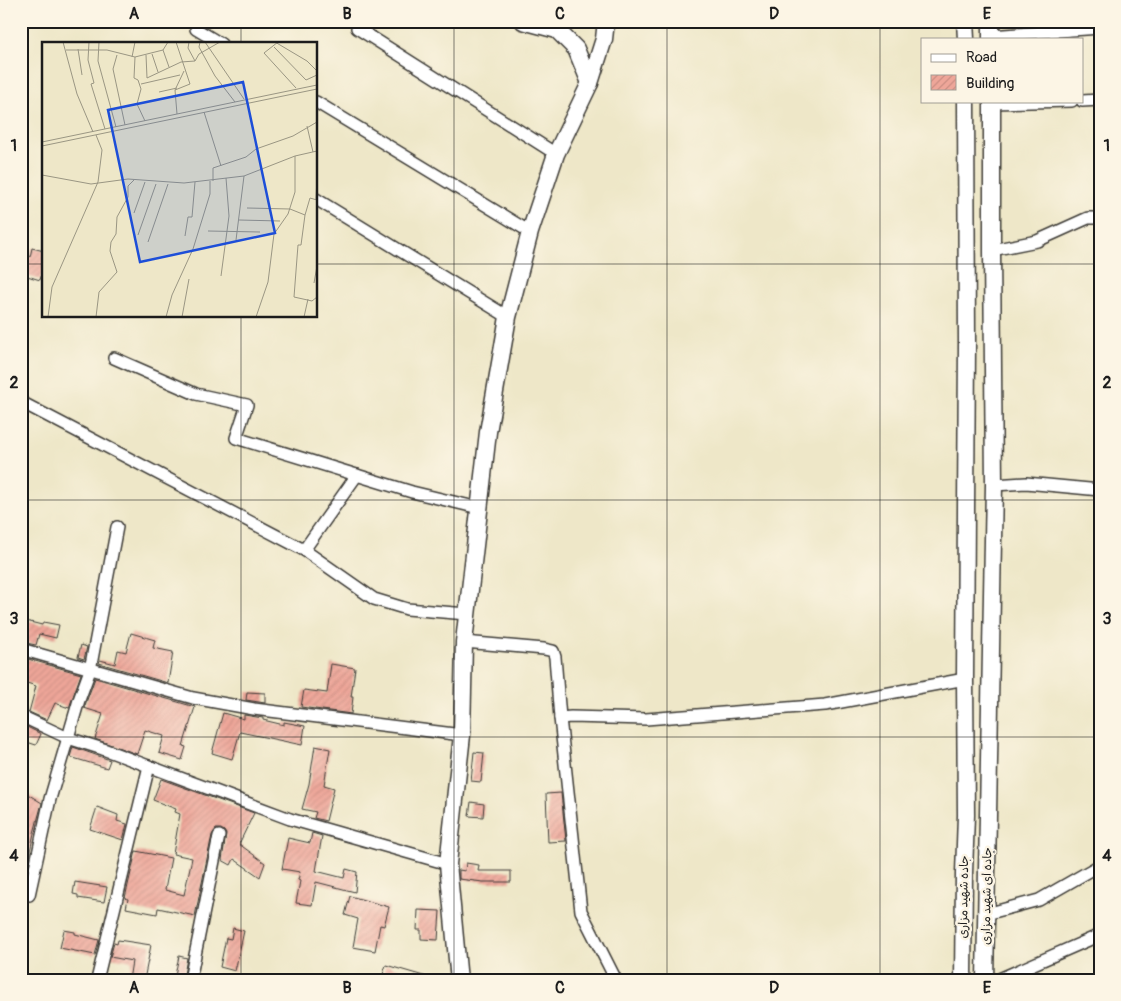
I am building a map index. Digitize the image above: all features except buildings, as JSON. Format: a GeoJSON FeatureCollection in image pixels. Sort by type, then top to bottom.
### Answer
{"type":"FeatureCollection","features":[{"type":"Feature","properties":{"kind":"main road"},"geometry":{"type":"LineString","coordinates":[[523,21],[557,30],[576,49],[590,83]]}},
{"type":"Feature","properties":{"kind":"main road"},"geometry":{"type":"LineString","coordinates":[[460,980],[448,864],[462,735],[464,642],[488,432],[508,317],[530,232],[556,154],[590,83],[604,39],[606,21]]}},
{"type":"Feature","properties":{"kind":"main road"},"geometry":{"type":"LineString","coordinates":[[966,21],[966,38]]}},
{"type":"Feature","properties":{"kind":"main road","name":"جاده شهید مزاری"},"geometry":{"type":"LineString","coordinates":[[963,980],[966,815],[966,102]]}},
{"type":"Feature","properties":{"kind":"main road","name":"جاده ای شهید مزاری"},"geometry":{"type":"LineString","coordinates":[[985,980],[994,485],[992,102]]}},
{"type":"Feature","properties":{"kind":"main road"},"geometry":{"type":"LineString","coordinates":[[966,815],[971,822],[978,825],[983,822],[989,812]]}},
{"type":"Feature","properties":{"kind":"main road"},"geometry":{"type":"LineString","coordinates":[[964,873],[968,862],[972,859],[980,861],[986,872]]}},
{"type":"Feature","properties":{"kind":"street"},"geometry":{"type":"LineString","coordinates":[[357,28],[556,154]]}},
{"type":"Feature","properties":{"kind":"street"},"geometry":{"type":"LineString","coordinates":[[991,32],[1100,28]]}},
{"type":"Feature","properties":{"kind":"street"},"geometry":{"type":"LineString","coordinates":[[196,29],[218,42]]}},
{"type":"Feature","properties":{"kind":"street"},"geometry":{"type":"LineString","coordinates":[[1084,101],[1100,100]]}},
{"type":"Feature","properties":{"kind":"street"},"geometry":{"type":"LineString","coordinates":[[318,103],[530,232]]}},
{"type":"Feature","properties":{"kind":"street"},"geometry":{"type":"LineString","coordinates":[[318,200],[508,317]]}},
{"type":"Feature","properties":{"kind":"street"},"geometry":{"type":"LineString","coordinates":[[992,250],[1037,241],[1088,218],[1100,218]]}},
{"type":"Feature","properties":{"kind":"street"},"geometry":{"type":"LineString","coordinates":[[114,358],[196,394],[247,405],[236,438],[412,492],[479,508]]}},
{"type":"Feature","properties":{"kind":"street"},"geometry":{"type":"LineString","coordinates":[[21,402],[304,550],[374,599],[406,609],[467,614]]}},
{"type":"Feature","properties":{"kind":"street"},"geometry":{"type":"LineString","coordinates":[[304,550],[357,475]]}},
{"type":"Feature","properties":{"kind":"street"},"geometry":{"type":"LineString","coordinates":[[994,485],[1026,483],[1100,490]]}},
{"type":"Feature","properties":{"kind":"street"},"geometry":{"type":"LineString","coordinates":[[29,895],[50,799],[79,700],[90,670],[117,527]]}},
{"type":"Feature","properties":{"kind":"street"},"geometry":{"type":"LineString","coordinates":[[464,642],[553,650],[581,911],[616,980]]}},
{"type":"Feature","properties":{"kind":"street"},"geometry":{"type":"LineString","coordinates":[[21,649],[193,698],[246,708],[462,735]]}},
{"type":"Feature","properties":{"kind":"street"},"geometry":{"type":"LineString","coordinates":[[560,718],[646,720],[825,705],[965,679]]}},
{"type":"Feature","properties":{"kind":"street"},"geometry":{"type":"LineString","coordinates":[[21,716],[68,738],[103,749],[290,819],[448,864]]}},
{"type":"Feature","properties":{"kind":"street"},"geometry":{"type":"LineString","coordinates":[[97,980],[149,766]]}},
{"type":"Feature","properties":{"kind":"street"},"geometry":{"type":"LineString","coordinates":[[190,980],[219,836]]}},
{"type":"Feature","properties":{"kind":"street"},"geometry":{"type":"LineString","coordinates":[[986,914],[1039,900],[1100,865]]}},
{"type":"Feature","properties":{"kind":"street"},"geometry":{"type":"LineString","coordinates":[[997,980],[1100,935]]}}]}
